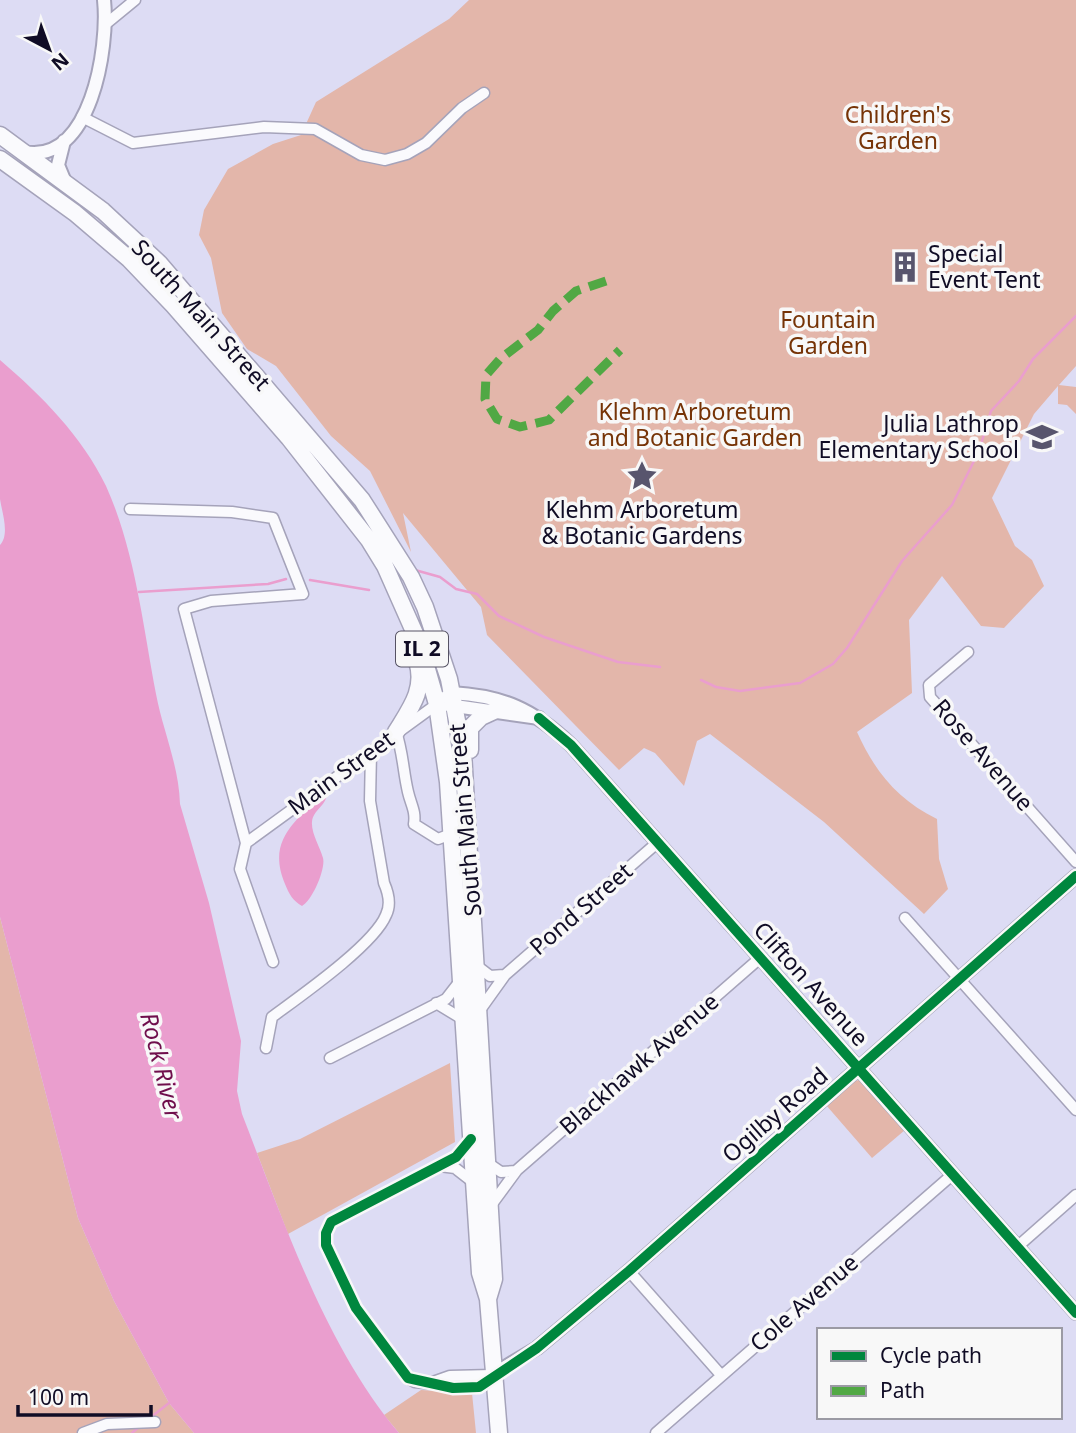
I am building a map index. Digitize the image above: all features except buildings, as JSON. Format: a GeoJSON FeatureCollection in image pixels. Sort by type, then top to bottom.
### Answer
{"type":"FeatureCollection","features":[{"type":"Feature","properties":{"kind":"main road","name":"South Main Street"},"geometry":{"type":"LineString","coordinates":[[0,135],[103,211],[192,298],[362,500],[411,577],[443,657],[448,701],[451,834],[480,1273],[488,1299],[492,1375],[499,1433]]}},
{"type":"Feature","properties":{"kind":"main road","name":"South Main Street"},"geometry":{"type":"LineString","coordinates":[[0,159],[75,213],[129,258],[289,438],[353,519],[385,566],[448,701],[463,752],[467,808],[494,1279],[488,1299]]}},
{"type":"Feature","properties":{"kind":"main road"},"geometry":{"type":"LineString","coordinates":[[353,519],[402,621],[419,668],[420,678],[415,700],[396,732]]}},
{"type":"Feature","properties":{"kind":"main road"},"geometry":{"type":"LineString","coordinates":[[467,808],[473,793],[469,734],[475,722],[494,711]]}},
{"type":"Feature","properties":{"kind":"street"},"geometry":{"type":"LineString","coordinates":[[24,152],[42,154],[64,141],[82,117],[99,72],[107,23],[104,0]]}},
{"type":"Feature","properties":{"kind":"street"},"geometry":{"type":"LineString","coordinates":[[107,23],[135,0]]}},
{"type":"Feature","properties":{"kind":"street"},"geometry":{"type":"LineString","coordinates":[[82,117],[132,143],[264,127],[315,129],[361,155],[385,160],[407,154],[426,143],[462,108],[484,93]]}},
{"type":"Feature","properties":{"kind":"street"},"geometry":{"type":"LineString","coordinates":[[64,141],[58,165],[65,182]]}},
{"type":"Feature","properties":{"kind":"street"},"geometry":{"type":"LineString","coordinates":[[130,509],[232,512],[273,518],[303,594],[211,601],[184,609],[246,843],[240,869],[273,962]]}},
{"type":"Feature","properties":{"kind":"street","name":"Rose Avenue"},"geometry":{"type":"LineString","coordinates":[[968,652],[929,685],[930,697],[1076,862]]}},
{"type":"Feature","properties":{"kind":"street"},"geometry":{"type":"LineString","coordinates":[[448,701],[539,718]]}},
{"type":"Feature","properties":{"kind":"street","name":"Clifton Avenue"},"geometry":{"type":"LineString","coordinates":[[448,701],[519,705],[539,718],[570,745],[1076,1313]]}},
{"type":"Feature","properties":{"kind":"street","name":"Main Street"},"geometry":{"type":"LineString","coordinates":[[246,843],[396,732],[448,701]]}},
{"type":"Feature","properties":{"kind":"street"},"geometry":{"type":"LineString","coordinates":[[396,732],[403,752],[408,794],[416,813],[414,824],[438,839],[451,834]]}},
{"type":"Feature","properties":{"kind":"street"},"geometry":{"type":"LineString","coordinates":[[266,1048],[272,1017],[363,944],[386,915],[388,894],[370,801],[371,752]]}},
{"type":"Feature","properties":{"kind":"street","name":"Pond Street"},"geometry":{"type":"LineString","coordinates":[[480,1010],[505,975],[657,843]]}},
{"type":"Feature","properties":{"kind":"street","name":"Ogilby Road"},"geometry":{"type":"LineString","coordinates":[[492,1375],[537,1348],[629,1271],[1076,876]]}},
{"type":"Feature","properties":{"kind":"street"},"geometry":{"type":"LineString","coordinates":[[905,918],[1076,1111]]}},
{"type":"Feature","properties":{"kind":"street","name":"Blackhawk Avenue"},"geometry":{"type":"LineString","coordinates":[[490,1208],[517,1170],[760,958]]}},
{"type":"Feature","properties":{"kind":"street"},"geometry":{"type":"LineString","coordinates":[[477,966],[490,976],[505,975]]}},
{"type":"Feature","properties":{"kind":"street"},"geometry":{"type":"LineString","coordinates":[[330,1058],[436,1003],[452,993],[461,979]]}},
{"type":"Feature","properties":{"kind":"street"},"geometry":{"type":"LineString","coordinates":[[436,1003],[464,1020]]}},
{"type":"Feature","properties":{"kind":"street"},"geometry":{"type":"LineString","coordinates":[[471,1139],[460,1154],[440,1166],[331,1222],[326,1245],[356,1308],[408,1378],[415,1382],[471,1388],[479,1387],[492,1375]]}},
{"type":"Feature","properties":{"kind":"street"},"geometry":{"type":"LineString","coordinates":[[488,1163],[495,1170],[506,1174],[517,1170]]}},
{"type":"Feature","properties":{"kind":"street"},"geometry":{"type":"LineString","coordinates":[[440,1166],[455,1168],[474,1184]]}},
{"type":"Feature","properties":{"kind":"street","name":"Cole Avenue"},"geometry":{"type":"LineString","coordinates":[[656,1433],[952,1175]]}},
{"type":"Feature","properties":{"kind":"street"},"geometry":{"type":"LineString","coordinates":[[1017,1247],[1076,1195]]}},
{"type":"Feature","properties":{"kind":"street"},"geometry":{"type":"LineString","coordinates":[[629,1271],[721,1375]]}},
{"type":"Feature","properties":{"kind":"street"},"geometry":{"type":"LineString","coordinates":[[83,1433],[107,1424],[155,1422]]}},
{"type":"Feature","properties":{"kind":"green space","name":"Klehm Arboretum and Botanic Garden"},"geometry":{"type":"Polygon","coordinates":[[[469,0],[1076,0],[1076,366],[1059,385],[1076,387],[1076,414],[1067,405],[1058,404],[1058,386],[1034,414],[992,498],[1015,546],[1032,560],[1044,586],[1004,628],[981,626],[942,576],[909,620],[912,693],[857,732],[880,772],[899,794],[937,819],[939,859],[948,889],[924,914],[824,822],[710,734],[697,741],[684,786],[655,753],[644,748],[619,770],[487,635],[481,607],[403,513],[411,552],[370,471],[331,436],[276,366],[247,349],[222,313],[211,258],[199,235],[204,210],[228,169],[273,144],[301,135],[316,102],[449,19],[469,0]]]}},
{"type":"Feature","properties":{"kind":"green space"},"geometry":{"type":"Polygon","coordinates":[[[0,917],[78,1218],[114,1301],[169,1403],[194,1433],[0,1433],[0,917]]]}},
{"type":"Feature","properties":{"kind":"green space"},"geometry":{"type":"Polygon","coordinates":[[[450,1063],[455,1142],[288,1234],[257,1153],[300,1139],[450,1063]]]}},
{"type":"Feature","properties":{"kind":"green space"},"geometry":{"type":"Polygon","coordinates":[[[859,1080],[905,1130],[872,1158],[826,1105],[852,1082],[859,1080]]]}},
{"type":"Feature","properties":{"kind":"green space"},"geometry":{"type":"Polygon","coordinates":[[[421,1390],[472,1393],[476,1433],[399,1433],[384,1415],[421,1390]]]}},
{"type":"Feature","properties":{"kind":"water","name":"Rock River"},"geometry":{"type":"Polygon","coordinates":[[[0,360],[45,402],[73,433],[106,486],[116,511],[137,588],[156,694],[177,776],[180,804],[209,903],[241,1041],[237,1091],[242,1114],[290,1238],[328,1322],[373,1399],[399,1433],[194,1433],[169,1403],[114,1301],[78,1218],[0,917],[0,545],[5,529],[0,499],[0,360]]]}},
{"type":"Feature","properties":{"kind":"water"},"geometry":{"type":"Polygon","coordinates":[[[322,792],[327,794],[326,798],[315,814],[312,826],[323,858],[322,869],[314,892],[302,906],[287,888],[279,855],[287,832],[322,792]]]}},
{"type":"Feature","properties":{"kind":"waterway"},"geometry":{"type":"LineString","coordinates":[[701,680],[716,687],[740,691],[800,683],[833,664],[847,648],[902,561],[952,505],[979,451],[991,411],[1019,381],[1033,359],[1076,316]]}},
{"type":"Feature","properties":{"kind":"waterway"},"geometry":{"type":"LineString","coordinates":[[415,570],[440,577],[456,589],[477,594],[499,616],[544,637],[618,662],[660,667]]}},
{"type":"Feature","properties":{"kind":"waterway"},"geometry":{"type":"LineString","coordinates":[[139,592],[268,584],[286,579]]}},
{"type":"Feature","properties":{"kind":"waterway"},"geometry":{"type":"LineString","coordinates":[[310,580],[369,590]]}},
{"type":"Feature","properties":{"kind":"waterway"},"geometry":{"type":"LineString","coordinates":[[150,1418],[169,1403]]}},
{"type":"Feature","properties":{"kind":"waterway"},"geometry":{"type":"LineString","coordinates":[[132,1433],[139,1427]]}},
{"type":"Feature","properties":{"kind":"marked path"},"geometry":{"type":"LineString","coordinates":[[606,281],[576,291],[553,311],[538,330],[500,359],[486,375],[485,399],[497,419],[520,427],[549,420],[620,350]]}},
{"type":"Feature","properties":{"kind":"cycle path"},"geometry":{"type":"LineString","coordinates":[[539,718],[571,745],[1076,1313]]}},
{"type":"Feature","properties":{"kind":"cycle path"},"geometry":{"type":"LineString","coordinates":[[471,1139],[456,1157],[331,1222],[326,1233],[326,1245],[356,1308],[408,1378],[453,1388],[479,1387],[537,1348],[629,1271],[1076,876]]}},
{"type":"Feature","properties":{"kind":"place","name":"Special Event Tent"},"geometry":{"type":"Point","coordinates":[905,267]}},
{"type":"Feature","properties":{"kind":"place","name":"Julia Lathrop Elementary School"},"geometry":{"type":"Point","coordinates":[1042,437]}},
{"type":"Feature","properties":{"kind":"place","name":"Klehm Arboretum & Botanic Gardens"},"geometry":{"type":"Point","coordinates":[642,476]}},
{"type":"Feature","properties":{"kind":"park label","name":"Children's Garden"},"geometry":{"type":"Point","coordinates":[898,128]}},
{"type":"Feature","properties":{"kind":"park label","name":"Fountain Garden"},"geometry":{"type":"Point","coordinates":[828,333]}}]}
